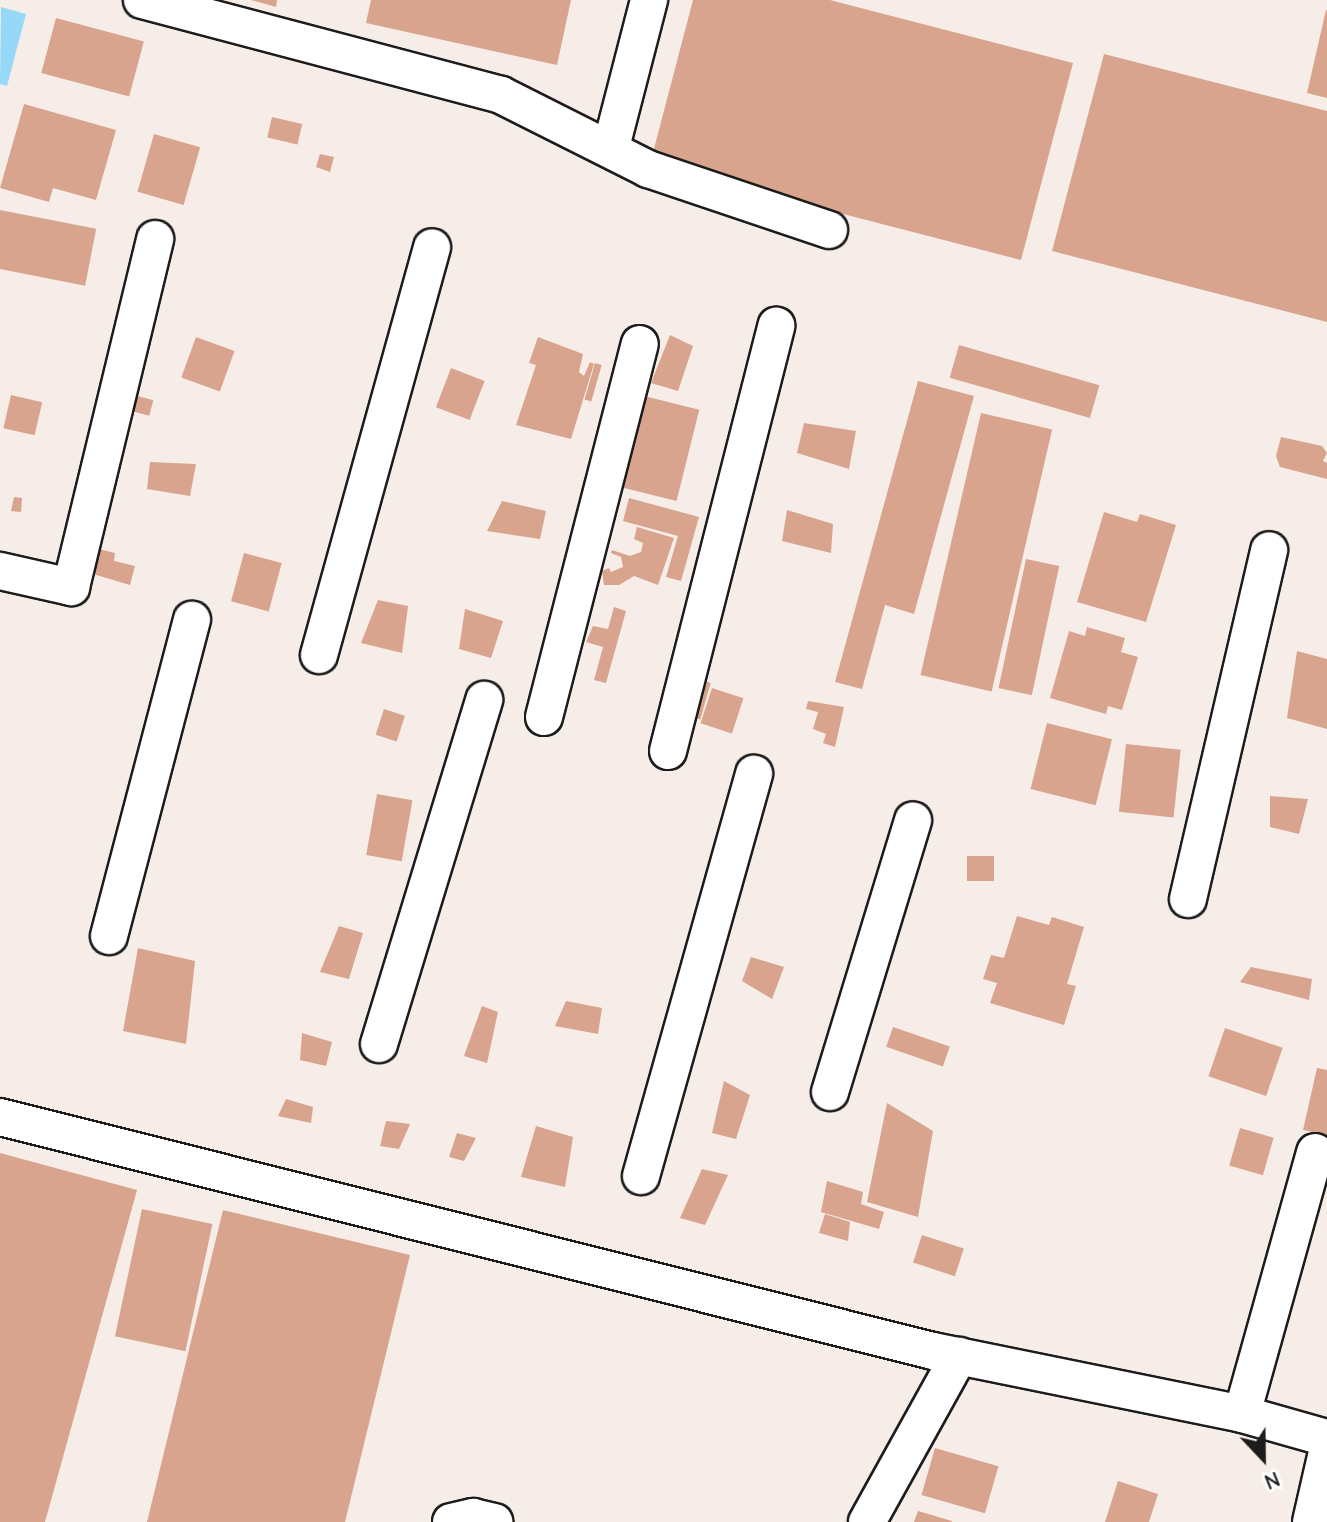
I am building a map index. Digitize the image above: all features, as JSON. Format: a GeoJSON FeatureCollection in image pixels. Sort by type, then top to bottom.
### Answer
{"type":"FeatureCollection","features":[{"type":"Feature","properties":{"kind":"street"},"geometry":{"type":"LineString","coordinates":[[142,0],[501,95],[611,147],[648,169],[829,230]]}},
{"type":"Feature","properties":{"kind":"street"},"geometry":{"type":"LineString","coordinates":[[611,147],[649,0]]}},
{"type":"Feature","properties":{"kind":"street"},"geometry":{"type":"LineString","coordinates":[[0,571],[71,587],[155,239]]}},
{"type":"Feature","properties":{"kind":"street"},"geometry":{"type":"LineString","coordinates":[[319,655],[432,247]]}},
{"type":"Feature","properties":{"kind":"street"},"geometry":{"type":"LineString","coordinates":[[668,751],[776,326]]}},
{"type":"Feature","properties":{"kind":"street"},"geometry":{"type":"LineString","coordinates":[[544,717],[640,344]]}},
{"type":"Feature","properties":{"kind":"street"},"geometry":{"type":"LineString","coordinates":[[1188,899],[1269,550]]}},
{"type":"Feature","properties":{"kind":"street"},"geometry":{"type":"LineString","coordinates":[[109,936],[192,620]]}},
{"type":"Feature","properties":{"kind":"street"},"geometry":{"type":"LineString","coordinates":[[379,1044],[484,700]]}},
{"type":"Feature","properties":{"kind":"street"},"geometry":{"type":"LineString","coordinates":[[641,1176],[754,774]]}},
{"type":"Feature","properties":{"kind":"street"},"geometry":{"type":"LineString","coordinates":[[830,1092],[913,820]]}},
{"type":"Feature","properties":{"kind":"street"},"geometry":{"type":"LineString","coordinates":[[0,1117],[959,1356],[1242,1414],[1327,1438]]}},
{"type":"Feature","properties":{"kind":"street"},"geometry":{"type":"LineString","coordinates":[[1242,1414],[1315,1152]]}},
{"type":"Feature","properties":{"kind":"street"},"geometry":{"type":"LineString","coordinates":[[867,1522],[959,1356]]}},
{"type":"Feature","properties":{"kind":"street"},"geometry":{"type":"LineString","coordinates":[[1311,1522],[1327,1452]]}},
{"type":"Feature","properties":{"kind":"street"},"geometry":{"type":"LineString","coordinates":[[451,1522],[473,1517],[494,1522]]}},
{"type":"Feature","properties":{"kind":"water"},"geometry":{"type":"Polygon","coordinates":[[[1,7],[26,14],[7,86],[0,84],[1,7]]]}},
{"type":"Feature","properties":{"kind":"building"},"geometry":{"type":"Polygon","coordinates":[[[251,0],[277,0],[276,7],[251,0]]]}},
{"type":"Feature","properties":{"kind":"building"},"geometry":{"type":"Polygon","coordinates":[[[371,0],[571,0],[557,65],[366,23],[371,0]]]}},
{"type":"Feature","properties":{"kind":"building"},"geometry":{"type":"Polygon","coordinates":[[[693,0],[830,0],[1073,63],[1021,260],[650,164],[693,0]]]}},
{"type":"Feature","properties":{"kind":"building"},"geometry":{"type":"Polygon","coordinates":[[[1327,10],[1327,98],[1307,93],[1327,10]]]}},
{"type":"Feature","properties":{"kind":"building"},"geometry":{"type":"Polygon","coordinates":[[[56,18],[144,42],[129,97],[41,73],[56,18]]]}},
{"type":"Feature","properties":{"kind":"building"},"geometry":{"type":"Polygon","coordinates":[[[1104,54],[1327,111],[1327,322],[1052,251],[1104,54]]]}},
{"type":"Feature","properties":{"kind":"building"},"geometry":{"type":"Polygon","coordinates":[[[24,104],[116,130],[96,200],[53,188],[49,202],[0,188],[24,104]]]}},
{"type":"Feature","properties":{"kind":"building"},"geometry":{"type":"Polygon","coordinates":[[[272,117],[302,124],[297,144],[267,137],[272,117]]]}},
{"type":"Feature","properties":{"kind":"building"},"geometry":{"type":"Polygon","coordinates":[[[154,134],[200,147],[184,205],[137,192],[154,134]]]}},
{"type":"Feature","properties":{"kind":"building"},"geometry":{"type":"Polygon","coordinates":[[[320,154],[334,157],[330,172],[316,167],[320,154]]]}},
{"type":"Feature","properties":{"kind":"building"},"geometry":{"type":"Polygon","coordinates":[[[0,210],[96,229],[85,286],[0,269],[0,210]]]}},
{"type":"Feature","properties":{"kind":"building"},"geometry":{"type":"Polygon","coordinates":[[[670,335],[693,346],[678,391],[651,383],[670,335]]]}},
{"type":"Feature","properties":{"kind":"building"},"geometry":{"type":"Polygon","coordinates":[[[196,337],[235,351],[220,391],[181,377],[196,337]]]}},
{"type":"Feature","properties":{"kind":"building"},"geometry":{"type":"Polygon","coordinates":[[[538,337],[583,354],[579,372],[584,376],[590,362],[594,364],[571,439],[516,425],[536,365],[529,363],[538,337]]]}},
{"type":"Feature","properties":{"kind":"building"},"geometry":{"type":"Polygon","coordinates":[[[959,345],[1099,385],[1090,418],[950,378],[959,345]]]}},
{"type":"Feature","properties":{"kind":"building"},"geometry":{"type":"Polygon","coordinates":[[[595,363],[602,365],[591,401],[585,400],[595,363]]]}},
{"type":"Feature","properties":{"kind":"building"},"geometry":{"type":"Polygon","coordinates":[[[451,368],[485,381],[470,420],[436,407],[451,368]]]}},
{"type":"Feature","properties":{"kind":"building"},"geometry":{"type":"Polygon","coordinates":[[[918,381],[974,396],[914,614],[885,605],[862,689],[835,682],[918,381]]]}},
{"type":"Feature","properties":{"kind":"building"},"geometry":{"type":"Polygon","coordinates":[[[11,395],[42,402],[35,435],[3,428],[11,395]]]}},
{"type":"Feature","properties":{"kind":"building"},"geometry":{"type":"Polygon","coordinates":[[[134,395],[153,400],[149,416],[130,410],[134,395]]]}},
{"type":"Feature","properties":{"kind":"building"},"geometry":{"type":"Polygon","coordinates":[[[644,396],[699,410],[677,501],[621,487],[644,396]]]}},
{"type":"Feature","properties":{"kind":"building"},"geometry":{"type":"Polygon","coordinates":[[[981,413],[1052,429],[992,692],[920,675],[981,413]]]}},
{"type":"Feature","properties":{"kind":"building"},"geometry":{"type":"Polygon","coordinates":[[[804,423],[856,431],[849,469],[797,453],[804,423]]]}},
{"type":"Feature","properties":{"kind":"building"},"geometry":{"type":"Polygon","coordinates":[[[1281,437],[1322,446],[1327,453],[1323,461],[1327,463],[1327,479],[1280,467],[1276,456],[1281,437]]]}},
{"type":"Feature","properties":{"kind":"building"},"geometry":{"type":"Polygon","coordinates":[[[150,462],[196,464],[190,496],[147,489],[150,462]]]}},
{"type":"Feature","properties":{"kind":"building"},"geometry":{"type":"Polygon","coordinates":[[[14,497],[22,498],[21,512],[11,511],[14,497]]]}},
{"type":"Feature","properties":{"kind":"building"},"geometry":{"type":"Polygon","coordinates":[[[629,498],[699,517],[681,581],[666,577],[678,536],[623,521],[629,498]]]}},
{"type":"Feature","properties":{"kind":"building"},"geometry":{"type":"Polygon","coordinates":[[[502,501],[546,511],[540,539],[487,531],[502,501]]]}},
{"type":"Feature","properties":{"kind":"building"},"geometry":{"type":"Polygon","coordinates":[[[787,510],[833,524],[831,553],[782,541],[787,510]]]}},
{"type":"Feature","properties":{"kind":"building"},"geometry":{"type":"Polygon","coordinates":[[[1104,512],[1137,522],[1140,514],[1176,525],[1146,622],[1077,602],[1104,512]]]}},
{"type":"Feature","properties":{"kind":"building"},"geometry":{"type":"Polygon","coordinates":[[[637,527],[674,538],[658,585],[634,576],[619,585],[604,585],[602,571],[609,568],[611,572],[623,567],[621,557],[611,553],[612,550],[630,556],[641,552],[643,543],[634,539],[637,527]]]}},
{"type":"Feature","properties":{"kind":"building"},"geometry":{"type":"Polygon","coordinates":[[[99,549],[115,553],[114,561],[135,566],[130,585],[93,574],[99,549]]]}},
{"type":"Feature","properties":{"kind":"building"},"geometry":{"type":"Polygon","coordinates":[[[244,553],[282,563],[269,611],[231,601],[244,553]]]}},
{"type":"Feature","properties":{"kind":"building"},"geometry":{"type":"Polygon","coordinates":[[[1026,559],[1059,566],[1032,695],[999,688],[1026,559]]]}},
{"type":"Feature","properties":{"kind":"building"},"geometry":{"type":"Polygon","coordinates":[[[378,600],[408,606],[402,653],[361,643],[378,600]]]}},
{"type":"Feature","properties":{"kind":"building"},"geometry":{"type":"Polygon","coordinates":[[[614,607],[626,611],[606,683],[594,680],[603,647],[586,642],[593,626],[608,629],[614,607]]]}},
{"type":"Feature","properties":{"kind":"building"},"geometry":{"type":"Polygon","coordinates":[[[465,609],[503,621],[491,658],[459,649],[465,609]]]}},
{"type":"Feature","properties":{"kind":"building"},"geometry":{"type":"Polygon","coordinates":[[[1087,627],[1125,638],[1121,652],[1138,657],[1122,710],[1108,706],[1106,714],[1050,698],[1069,631],[1085,636],[1087,627]]]}},
{"type":"Feature","properties":{"kind":"building"},"geometry":{"type":"Polygon","coordinates":[[[1297,651],[1327,659],[1327,729],[1287,718],[1297,651]]]}},
{"type":"Feature","properties":{"kind":"building"},"geometry":{"type":"Polygon","coordinates":[[[704,681],[711,683],[700,719],[694,718],[704,681]]]}},
{"type":"Feature","properties":{"kind":"building"},"geometry":{"type":"Polygon","coordinates":[[[712,688],[743,698],[732,733],[701,723],[712,688]]]}},
{"type":"Feature","properties":{"kind":"building"},"geometry":{"type":"Polygon","coordinates":[[[808,701],[844,707],[835,747],[823,743],[826,734],[813,729],[818,712],[806,709],[808,701]]]}},
{"type":"Feature","properties":{"kind":"building"},"geometry":{"type":"Polygon","coordinates":[[[384,709],[405,716],[397,741],[376,735],[384,709]]]}},
{"type":"Feature","properties":{"kind":"building"},"geometry":{"type":"Polygon","coordinates":[[[1047,723],[1112,739],[1096,805],[1031,789],[1047,723]]]}},
{"type":"Feature","properties":{"kind":"building"},"geometry":{"type":"Polygon","coordinates":[[[1126,744],[1181,750],[1174,817],[1119,812],[1126,744]]]}},
{"type":"Feature","properties":{"kind":"building"},"geometry":{"type":"Polygon","coordinates":[[[377,794],[412,800],[402,861],[366,855],[377,794]]]}},
{"type":"Feature","properties":{"kind":"building"},"geometry":{"type":"Polygon","coordinates":[[[1270,796],[1308,799],[1299,834],[1270,827],[1270,796]]]}},
{"type":"Feature","properties":{"kind":"building"},"geometry":{"type":"Polygon","coordinates":[[[967,856],[994,856],[994,881],[967,881],[967,856]]]}},
{"type":"Feature","properties":{"kind":"building"},"geometry":{"type":"Polygon","coordinates":[[[1017,916],[1049,925],[1052,917],[1084,927],[1067,984],[1076,986],[1064,1025],[990,1003],[997,983],[983,979],[991,955],[1004,958],[1017,916]]]}},
{"type":"Feature","properties":{"kind":"building"},"geometry":{"type":"Polygon","coordinates":[[[339,926],[363,933],[349,979],[320,972],[339,926]]]}},
{"type":"Feature","properties":{"kind":"building"},"geometry":{"type":"Polygon","coordinates":[[[138,948],[195,961],[186,1044],[123,1031],[138,948]]]}},
{"type":"Feature","properties":{"kind":"building"},"geometry":{"type":"Polygon","coordinates":[[[751,957],[784,967],[772,999],[742,981],[751,957]]]}},
{"type":"Feature","properties":{"kind":"building"},"geometry":{"type":"Polygon","coordinates":[[[1251,967],[1312,979],[1309,1000],[1240,982],[1251,967]]]}},
{"type":"Feature","properties":{"kind":"building"},"geometry":{"type":"Polygon","coordinates":[[[566,1001],[602,1008],[598,1034],[555,1026],[566,1001]]]}},
{"type":"Feature","properties":{"kind":"building"},"geometry":{"type":"Polygon","coordinates":[[[482,1006],[498,1012],[487,1063],[464,1056],[482,1006]]]}},
{"type":"Feature","properties":{"kind":"building"},"geometry":{"type":"Polygon","coordinates":[[[893,1027],[950,1047],[943,1066],[886,1047],[893,1027]]]}},
{"type":"Feature","properties":{"kind":"building"},"geometry":{"type":"Polygon","coordinates":[[[1225,1028],[1283,1048],[1266,1096],[1208,1076],[1225,1028]]]}},
{"type":"Feature","properties":{"kind":"building"},"geometry":{"type":"Polygon","coordinates":[[[302,1033],[332,1042],[326,1066],[300,1060],[302,1033]]]}},
{"type":"Feature","properties":{"kind":"building"},"geometry":{"type":"Polygon","coordinates":[[[1317,1068],[1327,1070],[1327,1135],[1303,1130],[1317,1068]]]}},
{"type":"Feature","properties":{"kind":"building"},"geometry":{"type":"Polygon","coordinates":[[[724,1081],[750,1095],[736,1139],[712,1133],[724,1081]]]}},
{"type":"Feature","properties":{"kind":"building"},"geometry":{"type":"Polygon","coordinates":[[[286,1099],[313,1107],[311,1123],[278,1116],[286,1099]]]}},
{"type":"Feature","properties":{"kind":"building"},"geometry":{"type":"Polygon","coordinates":[[[887,1103],[933,1131],[918,1217],[867,1202],[887,1103]]]}},
{"type":"Feature","properties":{"kind":"building"},"geometry":{"type":"Polygon","coordinates":[[[386,1121],[410,1124],[399,1149],[380,1146],[386,1121]]]}},
{"type":"Feature","properties":{"kind":"building"},"geometry":{"type":"Polygon","coordinates":[[[536,1126],[573,1137],[565,1187],[521,1177],[536,1126]]]}},
{"type":"Feature","properties":{"kind":"building"},"geometry":{"type":"Polygon","coordinates":[[[1240,1128],[1274,1138],[1263,1175],[1229,1165],[1240,1128]]]}},
{"type":"Feature","properties":{"kind":"building"},"geometry":{"type":"Polygon","coordinates":[[[457,1133],[476,1138],[464,1161],[449,1157],[457,1133]]]}},
{"type":"Feature","properties":{"kind":"building"},"geometry":{"type":"Polygon","coordinates":[[[0,1153],[137,1190],[45,1522],[0,1522],[0,1153]]]}},
{"type":"Feature","properties":{"kind":"building"},"geometry":{"type":"Polygon","coordinates":[[[702,1169],[728,1175],[705,1225],[680,1218],[702,1169]]]}},
{"type":"Feature","properties":{"kind":"building"},"geometry":{"type":"Polygon","coordinates":[[[827,1181],[863,1192],[861,1204],[884,1212],[879,1229],[821,1212],[827,1181]]]}},
{"type":"Feature","properties":{"kind":"building"},"geometry":{"type":"Polygon","coordinates":[[[142,1209],[212,1224],[185,1351],[115,1336],[142,1209]]]}},
{"type":"Feature","properties":{"kind":"building"},"geometry":{"type":"Polygon","coordinates":[[[223,1210],[410,1255],[345,1522],[147,1522],[223,1210]]]}},
{"type":"Feature","properties":{"kind":"building"},"geometry":{"type":"Polygon","coordinates":[[[825,1214],[850,1222],[848,1241],[819,1233],[825,1214]]]}},
{"type":"Feature","properties":{"kind":"building"},"geometry":{"type":"Polygon","coordinates":[[[922,1235],[964,1249],[955,1276],[913,1263],[922,1235]]]}},
{"type":"Feature","properties":{"kind":"building"},"geometry":{"type":"Polygon","coordinates":[[[935,1448],[998,1466],[985,1513],[921,1495],[935,1448]]]}},
{"type":"Feature","properties":{"kind":"building"},"geometry":{"type":"Polygon","coordinates":[[[1118,1481],[1158,1494],[1149,1522],[1105,1522],[1118,1481]]]}},
{"type":"Feature","properties":{"kind":"building"},"geometry":{"type":"Polygon","coordinates":[[[918,1511],[952,1521],[952,1522],[914,1522],[918,1511]]]}}]}
